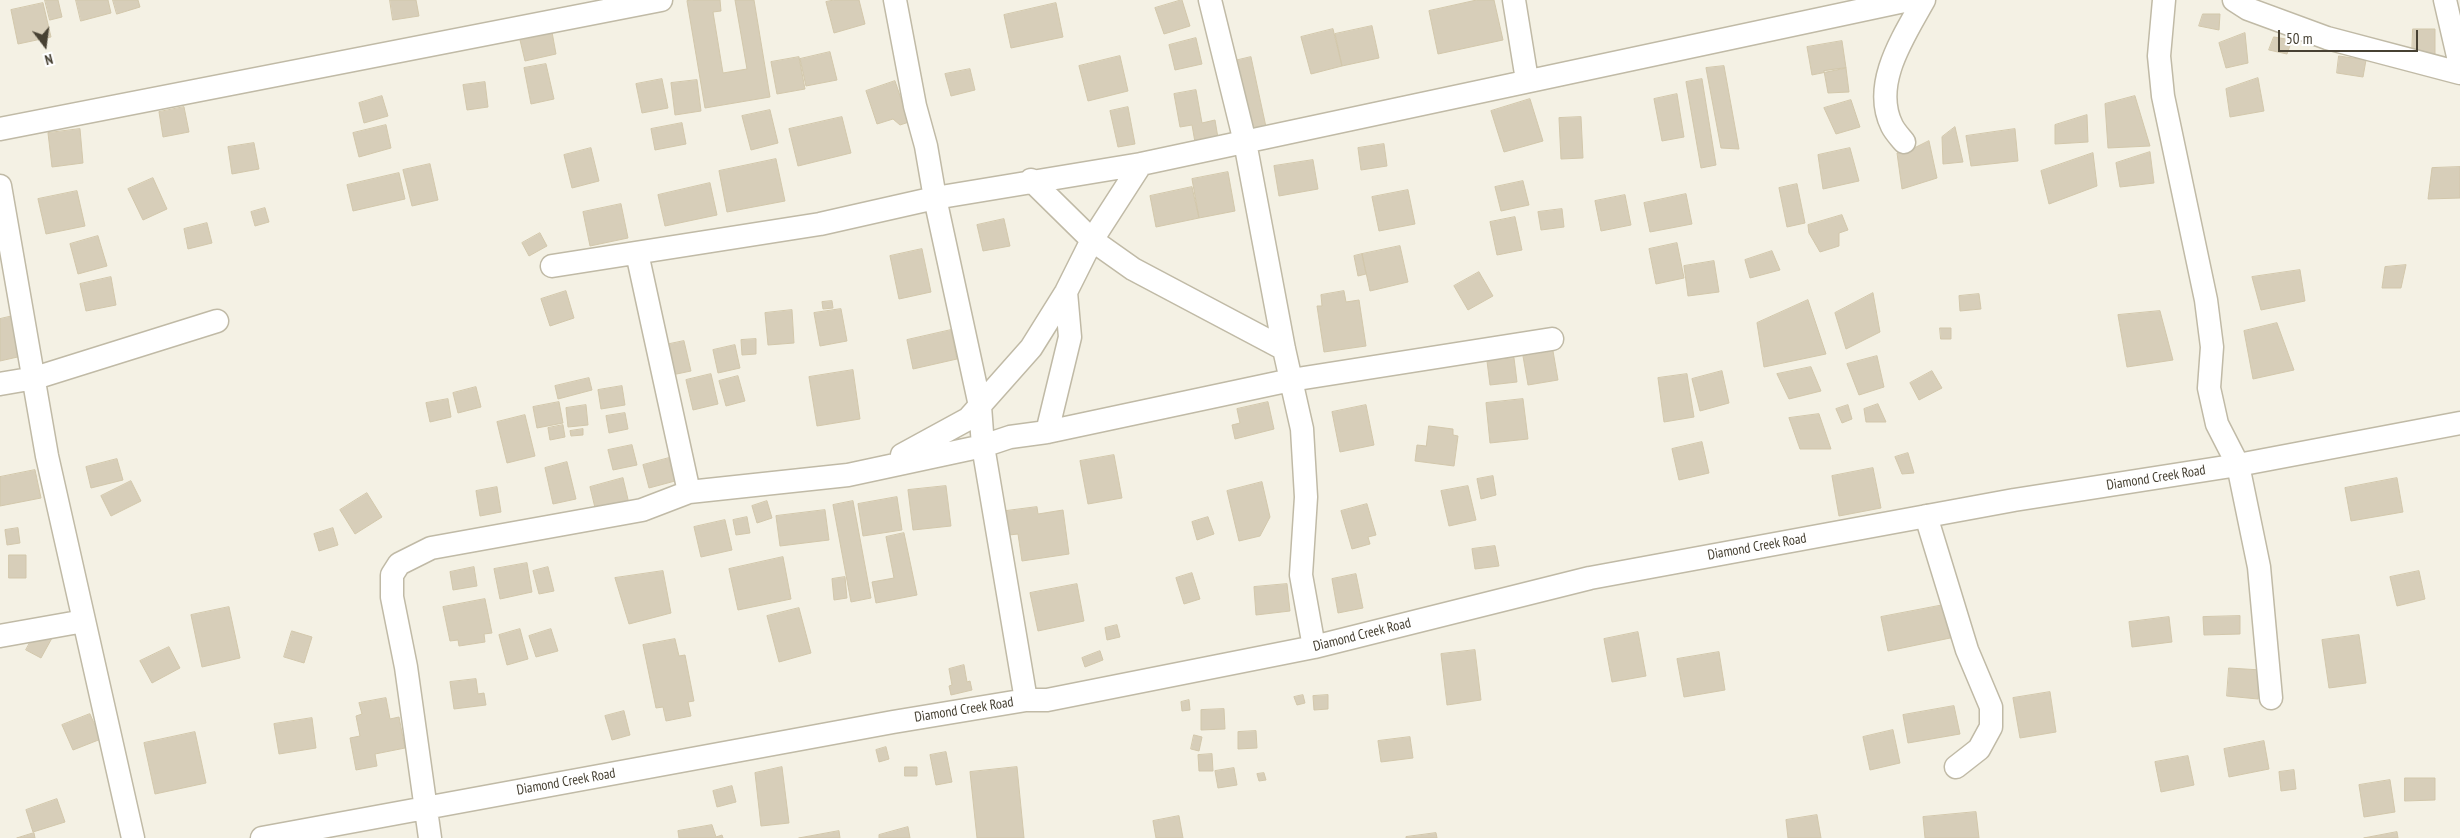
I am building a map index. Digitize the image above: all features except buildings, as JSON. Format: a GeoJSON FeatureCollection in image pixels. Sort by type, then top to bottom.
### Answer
{"type":"FeatureCollection","features":[{"type":"Feature","properties":{"kind":"street"},"geometry":{"type":"LineString","coordinates":[[0,129],[661,0]]}},
{"type":"Feature","properties":{"kind":"street"},"geometry":{"type":"LineString","coordinates":[[895,0],[915,106],[926,146],[935,198],[980,406],[983,446],[1026,700]]}},
{"type":"Feature","properties":{"kind":"street"},"geometry":{"type":"LineString","coordinates":[[1210,0],[1245,142],[1284,349],[1302,430],[1306,498],[1301,574],[1314,647]]}},
{"type":"Feature","properties":{"kind":"street"},"geometry":{"type":"LineString","coordinates":[[1514,0],[1526,80]]}},
{"type":"Feature","properties":{"kind":"street"},"geometry":{"type":"LineString","coordinates":[[552,266],[820,224],[935,198],[1031,180],[1141,164],[1526,80],[1824,9],[1909,0]]}},
{"type":"Feature","properties":{"kind":"street"},"geometry":{"type":"LineString","coordinates":[[1904,142],[1892,126],[1889,115],[1888,75],[1897,51],[1924,0]]}},
{"type":"Feature","properties":{"kind":"street"},"geometry":{"type":"LineString","coordinates":[[2164,0],[2159,56],[2162,96],[2206,300],[2212,347],[2209,388],[2217,424],[2238,465],[2259,568],[2271,698]]}},
{"type":"Feature","properties":{"kind":"street"},"geometry":{"type":"LineString","coordinates":[[2234,0],[2248,9],[2327,38],[2460,73]]}},
{"type":"Feature","properties":{"kind":"street"},"geometry":{"type":"LineString","coordinates":[[2445,0],[2460,65]]}},
{"type":"Feature","properties":{"kind":"street"},"geometry":{"type":"LineString","coordinates":[[848,475],[912,451],[968,419],[1031,348],[1066,292],[1092,240],[1141,164]]}},
{"type":"Feature","properties":{"kind":"street"},"geometry":{"type":"LineString","coordinates":[[1031,180],[1092,240],[1133,269],[1284,349]]}},
{"type":"Feature","properties":{"kind":"street"},"geometry":{"type":"LineString","coordinates":[[0,186],[35,378],[47,456],[133,838]]}},
{"type":"Feature","properties":{"kind":"street"},"geometry":{"type":"LineString","coordinates":[[637,253],[689,492]]}},
{"type":"Feature","properties":{"kind":"street"},"geometry":{"type":"LineString","coordinates":[[1047,432],[1070,337],[1066,292]]}},
{"type":"Feature","properties":{"kind":"street"},"geometry":{"type":"LineString","coordinates":[[0,384],[35,378],[217,321]]}},
{"type":"Feature","properties":{"kind":"street"},"geometry":{"type":"LineString","coordinates":[[430,838],[424,807],[414,714],[392,597],[392,575],[399,564],[431,548],[642,510],[689,492],[848,475],[983,446],[1010,437],[1047,432],[1291,380],[1552,339]]}},
{"type":"Feature","properties":{"kind":"street","name":"Diamond Creek Road"},"geometry":{"type":"LineString","coordinates":[[262,838],[424,807],[1026,700],[1047,700],[1314,647],[1590,578],[1926,516],[2238,465],[2460,423]]}},
{"type":"Feature","properties":{"kind":"street"},"geometry":{"type":"LineString","coordinates":[[1926,516],[1967,650],[1991,706],[1991,726],[1979,749],[1956,768]]}},
{"type":"Feature","properties":{"kind":"street"},"geometry":{"type":"LineString","coordinates":[[0,636],[84,621]]}}]}
